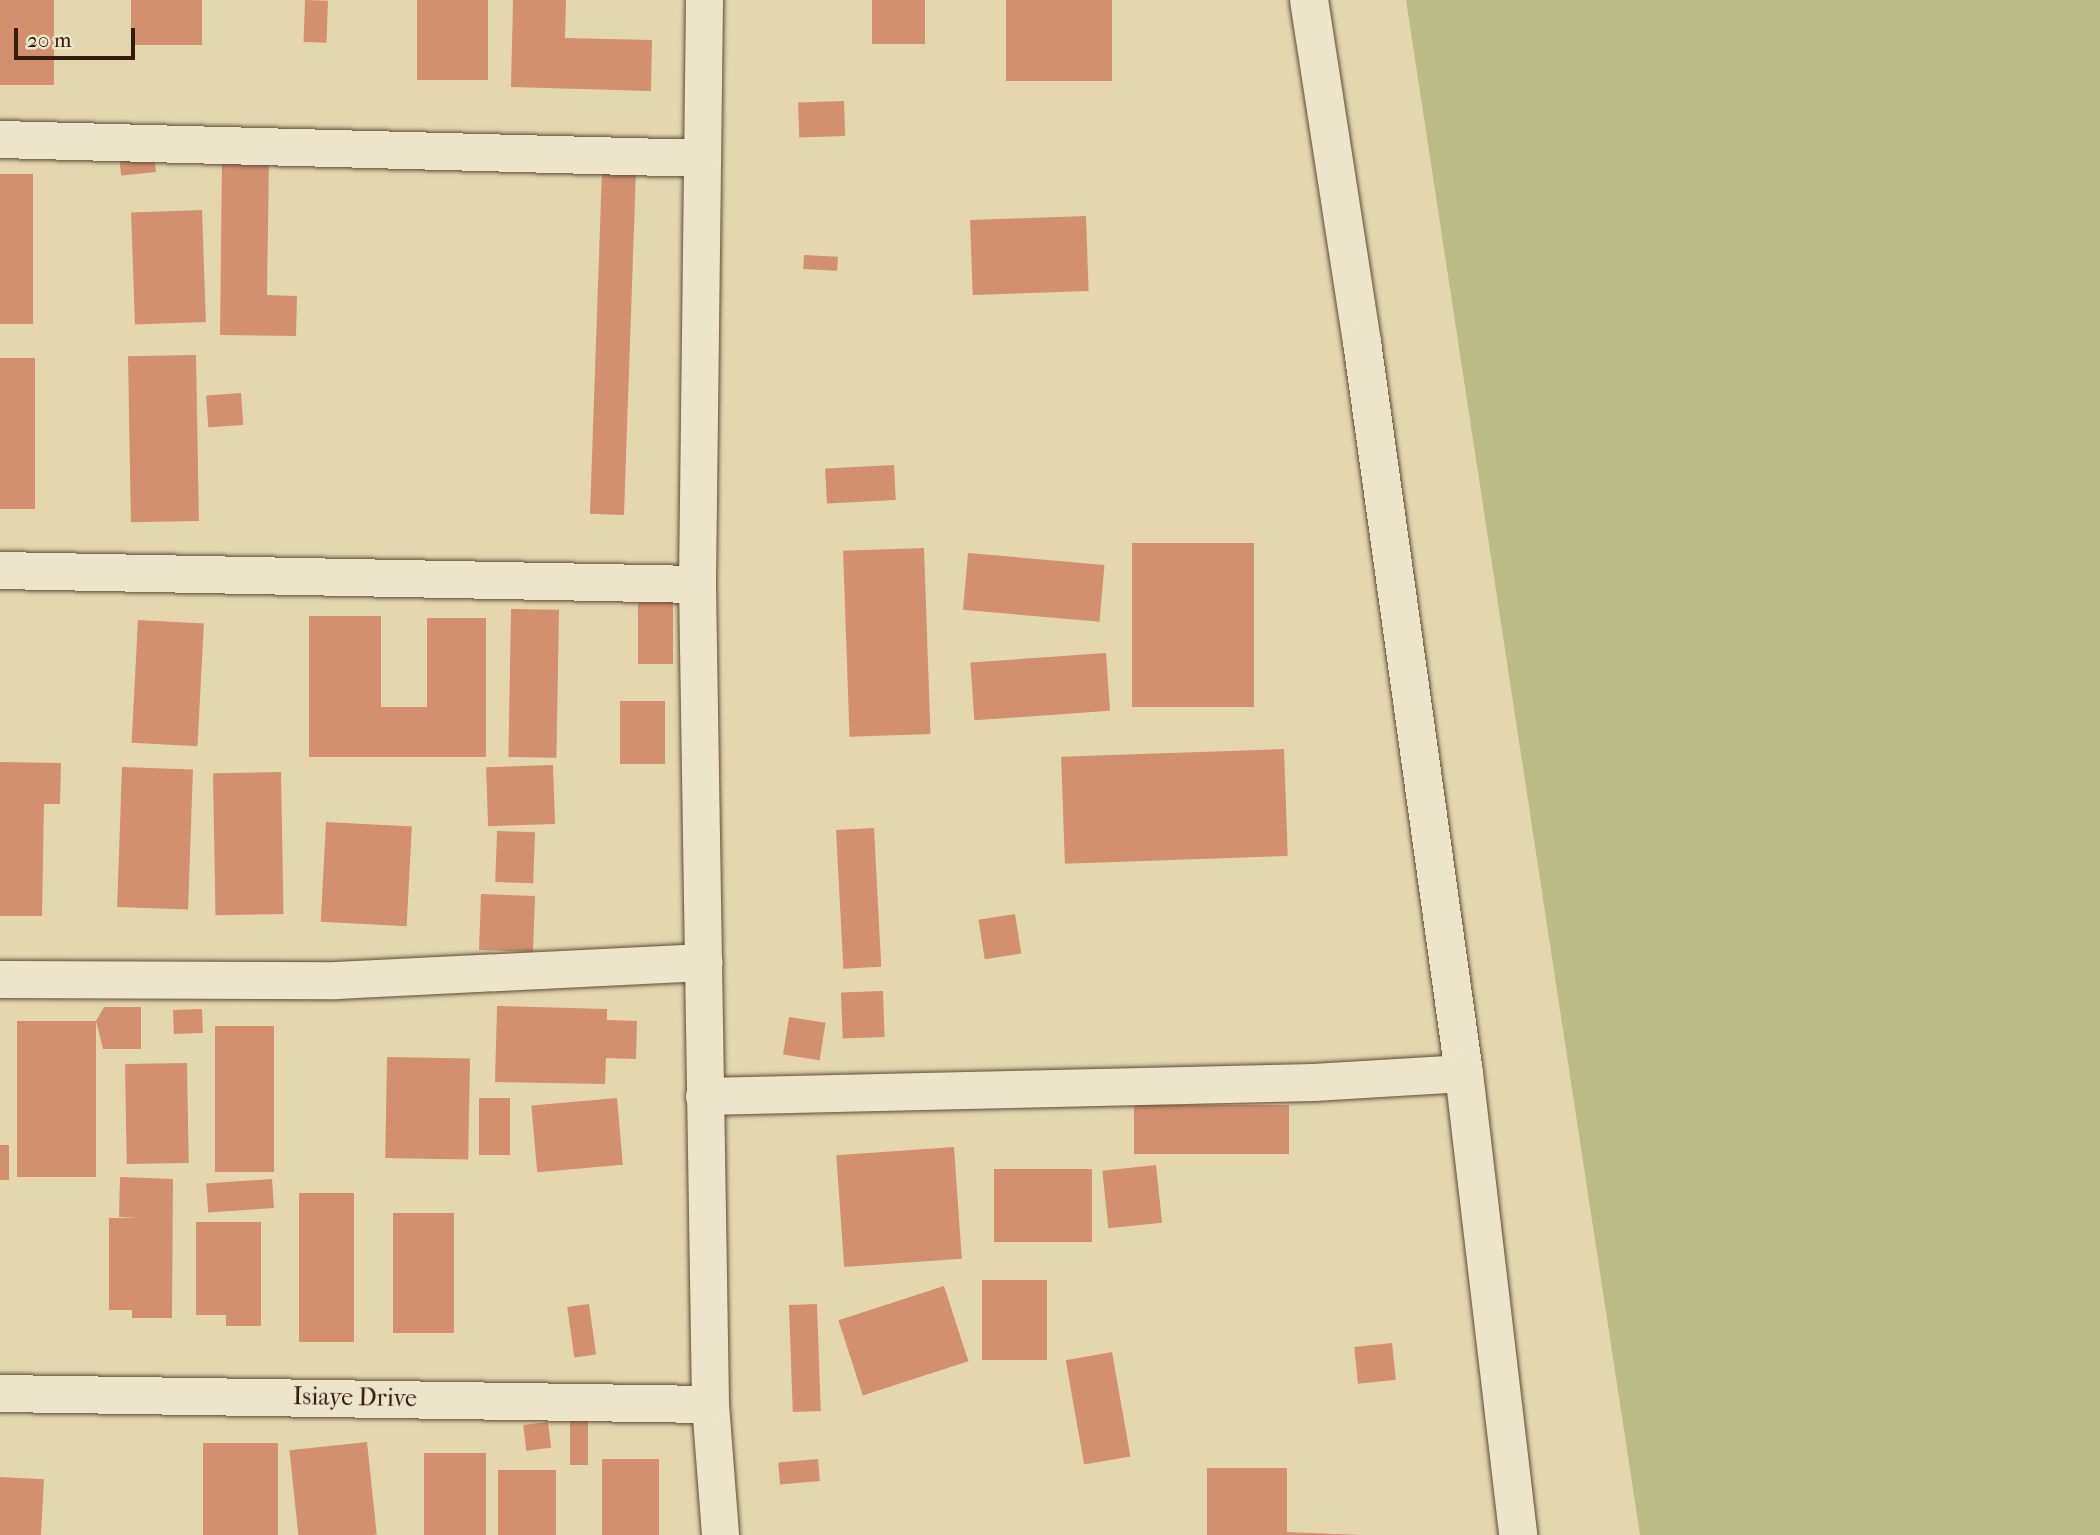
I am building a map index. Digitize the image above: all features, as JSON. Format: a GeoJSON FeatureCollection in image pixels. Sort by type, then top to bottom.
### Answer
{"type":"FeatureCollection","features":[{"type":"Feature","properties":{"kind":"main road"},"geometry":{"type":"LineString","coordinates":[[1309,0],[1362,342],[1464,1073],[1518,1535]]}},
{"type":"Feature","properties":{"kind":"street"},"geometry":{"type":"LineString","coordinates":[[704,0],[697,584],[710,1404],[720,1535]]}},
{"type":"Feature","properties":{"kind":"street"},"geometry":{"type":"LineString","coordinates":[[0,139],[702,158]]}},
{"type":"Feature","properties":{"kind":"street"},"geometry":{"type":"LineString","coordinates":[[0,570],[697,584]]}},
{"type":"Feature","properties":{"kind":"street"},"geometry":{"type":"LineString","coordinates":[[0,979],[336,980],[704,962]]}},
{"type":"Feature","properties":{"kind":"street"},"geometry":{"type":"LineString","coordinates":[[704,1096],[1313,1082],[1464,1073]]}},
{"type":"Feature","properties":{"kind":"street","name":"Isiaye Drive"},"geometry":{"type":"LineString","coordinates":[[0,1393],[710,1404]]}},
{"type":"Feature","properties":{"kind":"green space"},"geometry":{"type":"Polygon","coordinates":[[[1406,0],[2100,0],[2100,1535],[1640,1535],[1406,0]]]}},
{"type":"Feature","properties":{"kind":"building"},"geometry":{"type":"Polygon","coordinates":[[[0,0],[54,0],[54,85],[0,85],[0,0]]]}},
{"type":"Feature","properties":{"kind":"building"},"geometry":{"type":"Polygon","coordinates":[[[131,0],[202,0],[202,45],[131,45],[131,0]]]}},
{"type":"Feature","properties":{"kind":"building"},"geometry":{"type":"Polygon","coordinates":[[[305,0],[328,1],[327,43],[304,42],[305,0]]]}},
{"type":"Feature","properties":{"kind":"building"},"geometry":{"type":"Polygon","coordinates":[[[417,0],[488,0],[488,80],[417,80],[417,0]]]}},
{"type":"Feature","properties":{"kind":"building"},"geometry":{"type":"Polygon","coordinates":[[[513,0],[566,0],[565,38],[652,40],[651,91],[511,87],[513,0]]]}},
{"type":"Feature","properties":{"kind":"building"},"geometry":{"type":"Polygon","coordinates":[[[872,0],[925,0],[925,44],[872,44],[872,0]]]}},
{"type":"Feature","properties":{"kind":"building"},"geometry":{"type":"Polygon","coordinates":[[[1006,0],[1112,0],[1112,81],[1006,81],[1006,0]]]}},
{"type":"Feature","properties":{"kind":"building"},"geometry":{"type":"Polygon","coordinates":[[[844,101],[845,136],[799,138],[798,103],[844,101]]]}},
{"type":"Feature","properties":{"kind":"building"},"geometry":{"type":"Polygon","coordinates":[[[154,153],[156,172],[121,176],[119,157],[154,153]]]}},
{"type":"Feature","properties":{"kind":"building"},"geometry":{"type":"Polygon","coordinates":[[[222,160],[269,160],[267,295],[297,296],[296,336],[220,335],[222,160]]]}},
{"type":"Feature","properties":{"kind":"building"},"geometry":{"type":"Polygon","coordinates":[[[602,170],[636,171],[624,515],[590,514],[602,170]]]}},
{"type":"Feature","properties":{"kind":"building"},"geometry":{"type":"Polygon","coordinates":[[[0,174],[33,174],[33,324],[0,324],[0,174]]]}},
{"type":"Feature","properties":{"kind":"building"},"geometry":{"type":"Polygon","coordinates":[[[202,210],[206,322],[135,324],[131,212],[202,210]]]}},
{"type":"Feature","properties":{"kind":"building"},"geometry":{"type":"Polygon","coordinates":[[[1086,216],[1089,291],[973,295],[970,220],[1086,216]]]}},
{"type":"Feature","properties":{"kind":"building"},"geometry":{"type":"Polygon","coordinates":[[[804,255],[838,257],[837,271],[803,269],[804,255]]]}},
{"type":"Feature","properties":{"kind":"building"},"geometry":{"type":"Polygon","coordinates":[[[196,355],[199,521],[131,522],[128,356],[196,355]]]}},
{"type":"Feature","properties":{"kind":"building"},"geometry":{"type":"Polygon","coordinates":[[[0,358],[35,358],[35,509],[0,509],[0,358]]]}},
{"type":"Feature","properties":{"kind":"building"},"geometry":{"type":"Polygon","coordinates":[[[241,393],[243,425],[208,427],[206,395],[241,393]]]}},
{"type":"Feature","properties":{"kind":"building"},"geometry":{"type":"Polygon","coordinates":[[[894,465],[896,500],[827,504],[825,469],[894,465]]]}},
{"type":"Feature","properties":{"kind":"building"},"geometry":{"type":"Polygon","coordinates":[[[1132,543],[1254,543],[1254,707],[1132,707],[1132,543]]]}},
{"type":"Feature","properties":{"kind":"building"},"geometry":{"type":"Polygon","coordinates":[[[924,548],[930,734],[850,737],[843,551],[924,548]]]}},
{"type":"Feature","properties":{"kind":"building"},"geometry":{"type":"Polygon","coordinates":[[[968,553],[1104,565],[1100,622],[963,610],[968,553]]]}},
{"type":"Feature","properties":{"kind":"building"},"geometry":{"type":"Polygon","coordinates":[[[638,597],[673,597],[673,664],[638,664],[638,597]]]}},
{"type":"Feature","properties":{"kind":"building"},"geometry":{"type":"Polygon","coordinates":[[[511,609],[559,610],[556,758],[508,757],[511,609]]]}},
{"type":"Feature","properties":{"kind":"building"},"geometry":{"type":"Polygon","coordinates":[[[309,616],[381,616],[381,707],[427,707],[427,618],[486,618],[486,757],[309,757],[309,616]]]}},
{"type":"Feature","properties":{"kind":"building"},"geometry":{"type":"Polygon","coordinates":[[[138,620],[204,623],[197,746],[132,743],[138,620]]]}},
{"type":"Feature","properties":{"kind":"building"},"geometry":{"type":"Polygon","coordinates":[[[1106,653],[1110,711],[974,720],[970,662],[1106,653]]]}},
{"type":"Feature","properties":{"kind":"building"},"geometry":{"type":"Polygon","coordinates":[[[620,701],[665,701],[665,764],[620,764],[620,701]]]}},
{"type":"Feature","properties":{"kind":"building"},"geometry":{"type":"Polygon","coordinates":[[[1284,749],[1288,856],[1065,864],[1061,757],[1284,749]]]}},
{"type":"Feature","properties":{"kind":"building"},"geometry":{"type":"Polygon","coordinates":[[[0,762],[61,763],[60,804],[44,804],[42,916],[0,916],[0,762]]]}},
{"type":"Feature","properties":{"kind":"building"},"geometry":{"type":"Polygon","coordinates":[[[553,765],[555,824],[488,826],[486,767],[553,765]]]}},
{"type":"Feature","properties":{"kind":"building"},"geometry":{"type":"Polygon","coordinates":[[[122,767],[193,769],[188,909],[117,907],[122,767]]]}},
{"type":"Feature","properties":{"kind":"building"},"geometry":{"type":"Polygon","coordinates":[[[281,772],[283,914],[215,915],[213,773],[281,772]]]}},
{"type":"Feature","properties":{"kind":"building"},"geometry":{"type":"Polygon","coordinates":[[[326,822],[412,827],[407,926],[321,922],[326,822]]]}},
{"type":"Feature","properties":{"kind":"building"},"geometry":{"type":"Polygon","coordinates":[[[874,828],[881,967],[843,969],[836,830],[874,828]]]}},
{"type":"Feature","properties":{"kind":"building"},"geometry":{"type":"Polygon","coordinates":[[[497,831],[535,832],[533,883],[495,882],[497,831]]]}},
{"type":"Feature","properties":{"kind":"building"},"geometry":{"type":"Polygon","coordinates":[[[481,894],[535,896],[533,952],[479,950],[481,894]]]}},
{"type":"Feature","properties":{"kind":"building"},"geometry":{"type":"Polygon","coordinates":[[[1015,914],[1021,954],[985,959],[978,920],[1015,914]]]}},
{"type":"Feature","properties":{"kind":"building"},"geometry":{"type":"Polygon","coordinates":[[[883,991],[885,1037],[843,1038],[841,992],[883,991]]]}},
{"type":"Feature","properties":{"kind":"building"},"geometry":{"type":"Polygon","coordinates":[[[497,1006],[607,1009],[607,1020],[637,1021],[636,1059],[606,1058],[605,1084],[495,1082],[497,1006]]]}},
{"type":"Feature","properties":{"kind":"building"},"geometry":{"type":"Polygon","coordinates":[[[104,1007],[141,1007],[141,1049],[103,1049],[96,1021],[104,1007]]]}},
{"type":"Feature","properties":{"kind":"building"},"geometry":{"type":"Polygon","coordinates":[[[202,1009],[203,1033],[174,1034],[173,1010],[202,1009]]]}},
{"type":"Feature","properties":{"kind":"building"},"geometry":{"type":"Polygon","coordinates":[[[789,1017],[826,1023],[820,1060],[783,1055],[789,1017]]]}},
{"type":"Feature","properties":{"kind":"building"},"geometry":{"type":"Polygon","coordinates":[[[17,1021],[96,1021],[96,1177],[17,1177],[17,1021]]]}},
{"type":"Feature","properties":{"kind":"building"},"geometry":{"type":"Polygon","coordinates":[[[215,1026],[274,1026],[274,1172],[215,1172],[215,1026]]]}},
{"type":"Feature","properties":{"kind":"building"},"geometry":{"type":"Polygon","coordinates":[[[387,1057],[470,1058],[468,1159],[385,1158],[387,1057]]]}},
{"type":"Feature","properties":{"kind":"building"},"geometry":{"type":"Polygon","coordinates":[[[187,1063],[189,1163],[127,1164],[125,1064],[187,1063]]]}},
{"type":"Feature","properties":{"kind":"building"},"geometry":{"type":"Polygon","coordinates":[[[479,1098],[510,1098],[510,1155],[479,1155],[479,1098]]]}},
{"type":"Feature","properties":{"kind":"building"},"geometry":{"type":"Polygon","coordinates":[[[617,1098],[623,1165],[537,1172],[531,1105],[617,1098]]]}},
{"type":"Feature","properties":{"kind":"building"},"geometry":{"type":"Polygon","coordinates":[[[1134,1105],[1289,1105],[1289,1154],[1134,1154],[1134,1105]]]}},
{"type":"Feature","properties":{"kind":"building"},"geometry":{"type":"Polygon","coordinates":[[[0,1145],[9,1145],[9,1180],[0,1180],[0,1145]]]}},
{"type":"Feature","properties":{"kind":"building"},"geometry":{"type":"Polygon","coordinates":[[[954,1147],[962,1259],[844,1267],[836,1155],[954,1147]]]}},
{"type":"Feature","properties":{"kind":"building"},"geometry":{"type":"Polygon","coordinates":[[[1156,1165],[1162,1223],[1108,1228],[1102,1171],[1156,1165]]]}},
{"type":"Feature","properties":{"kind":"building"},"geometry":{"type":"Polygon","coordinates":[[[994,1169],[1092,1169],[1092,1242],[994,1242],[994,1169]]]}},
{"type":"Feature","properties":{"kind":"building"},"geometry":{"type":"Polygon","coordinates":[[[120,1177],[173,1179],[172,1318],[132,1318],[132,1310],[109,1310],[109,1218],[138,1218],[119,1217],[120,1177]]]}},
{"type":"Feature","properties":{"kind":"building"},"geometry":{"type":"Polygon","coordinates":[[[272,1179],[274,1208],[208,1213],[206,1184],[272,1179]]]}},
{"type":"Feature","properties":{"kind":"building"},"geometry":{"type":"Polygon","coordinates":[[[299,1193],[354,1193],[354,1342],[299,1342],[299,1193]]]}},
{"type":"Feature","properties":{"kind":"building"},"geometry":{"type":"Polygon","coordinates":[[[393,1213],[454,1213],[454,1333],[393,1333],[393,1213]]]}},
{"type":"Feature","properties":{"kind":"building"},"geometry":{"type":"Polygon","coordinates":[[[196,1222],[261,1222],[261,1326],[226,1326],[226,1315],[196,1315],[196,1222]]]}},
{"type":"Feature","properties":{"kind":"building"},"geometry":{"type":"Polygon","coordinates":[[[982,1280],[1047,1280],[1047,1360],[982,1360],[982,1280]]]}},
{"type":"Feature","properties":{"kind":"building"},"geometry":{"type":"Polygon","coordinates":[[[944,1286],[968,1361],[863,1395],[838,1320],[944,1286]]]}},
{"type":"Feature","properties":{"kind":"building"},"geometry":{"type":"Polygon","coordinates":[[[589,1304],[596,1355],[574,1358],[567,1307],[589,1304]]]}},
{"type":"Feature","properties":{"kind":"building"},"geometry":{"type":"Polygon","coordinates":[[[817,1304],[821,1411],[793,1412],[789,1305],[817,1304]]]}},
{"type":"Feature","properties":{"kind":"building"},"geometry":{"type":"Polygon","coordinates":[[[1392,1343],[1396,1380],[1358,1384],[1354,1347],[1392,1343]]]}},
{"type":"Feature","properties":{"kind":"building"},"geometry":{"type":"Polygon","coordinates":[[[1112,1352],[1130,1456],[1084,1465],[1066,1360],[1112,1352]]]}},
{"type":"Feature","properties":{"kind":"building"},"geometry":{"type":"Polygon","coordinates":[[[570,1421],[588,1421],[588,1465],[570,1465],[570,1421]]]}},
{"type":"Feature","properties":{"kind":"building"},"geometry":{"type":"Polygon","coordinates":[[[548,1422],[551,1448],[526,1451],[523,1425],[548,1422]]]}},
{"type":"Feature","properties":{"kind":"building"},"geometry":{"type":"Polygon","coordinates":[[[367,1442],[377,1534],[298,1535],[289,1450],[367,1442]]]}},
{"type":"Feature","properties":{"kind":"building"},"geometry":{"type":"Polygon","coordinates":[[[203,1443],[278,1443],[278,1535],[203,1535],[203,1443]]]}},
{"type":"Feature","properties":{"kind":"building"},"geometry":{"type":"Polygon","coordinates":[[[424,1453],[486,1453],[486,1535],[424,1535],[424,1453]]]}},
{"type":"Feature","properties":{"kind":"building"},"geometry":{"type":"Polygon","coordinates":[[[602,1459],[659,1459],[659,1535],[602,1535],[602,1459]]]}},
{"type":"Feature","properties":{"kind":"building"},"geometry":{"type":"Polygon","coordinates":[[[818,1459],[820,1481],[780,1484],[778,1462],[818,1459]]]}},
{"type":"Feature","properties":{"kind":"building"},"geometry":{"type":"Polygon","coordinates":[[[1207,1468],[1287,1468],[1287,1532],[1361,1535],[1207,1535],[1207,1468]]]}},
{"type":"Feature","properties":{"kind":"building"},"geometry":{"type":"Polygon","coordinates":[[[498,1470],[556,1470],[556,1535],[498,1535],[498,1470]]]}},
{"type":"Feature","properties":{"kind":"building"},"geometry":{"type":"Polygon","coordinates":[[[0,1477],[44,1479],[41,1535],[0,1535],[0,1477]]]}}]}
